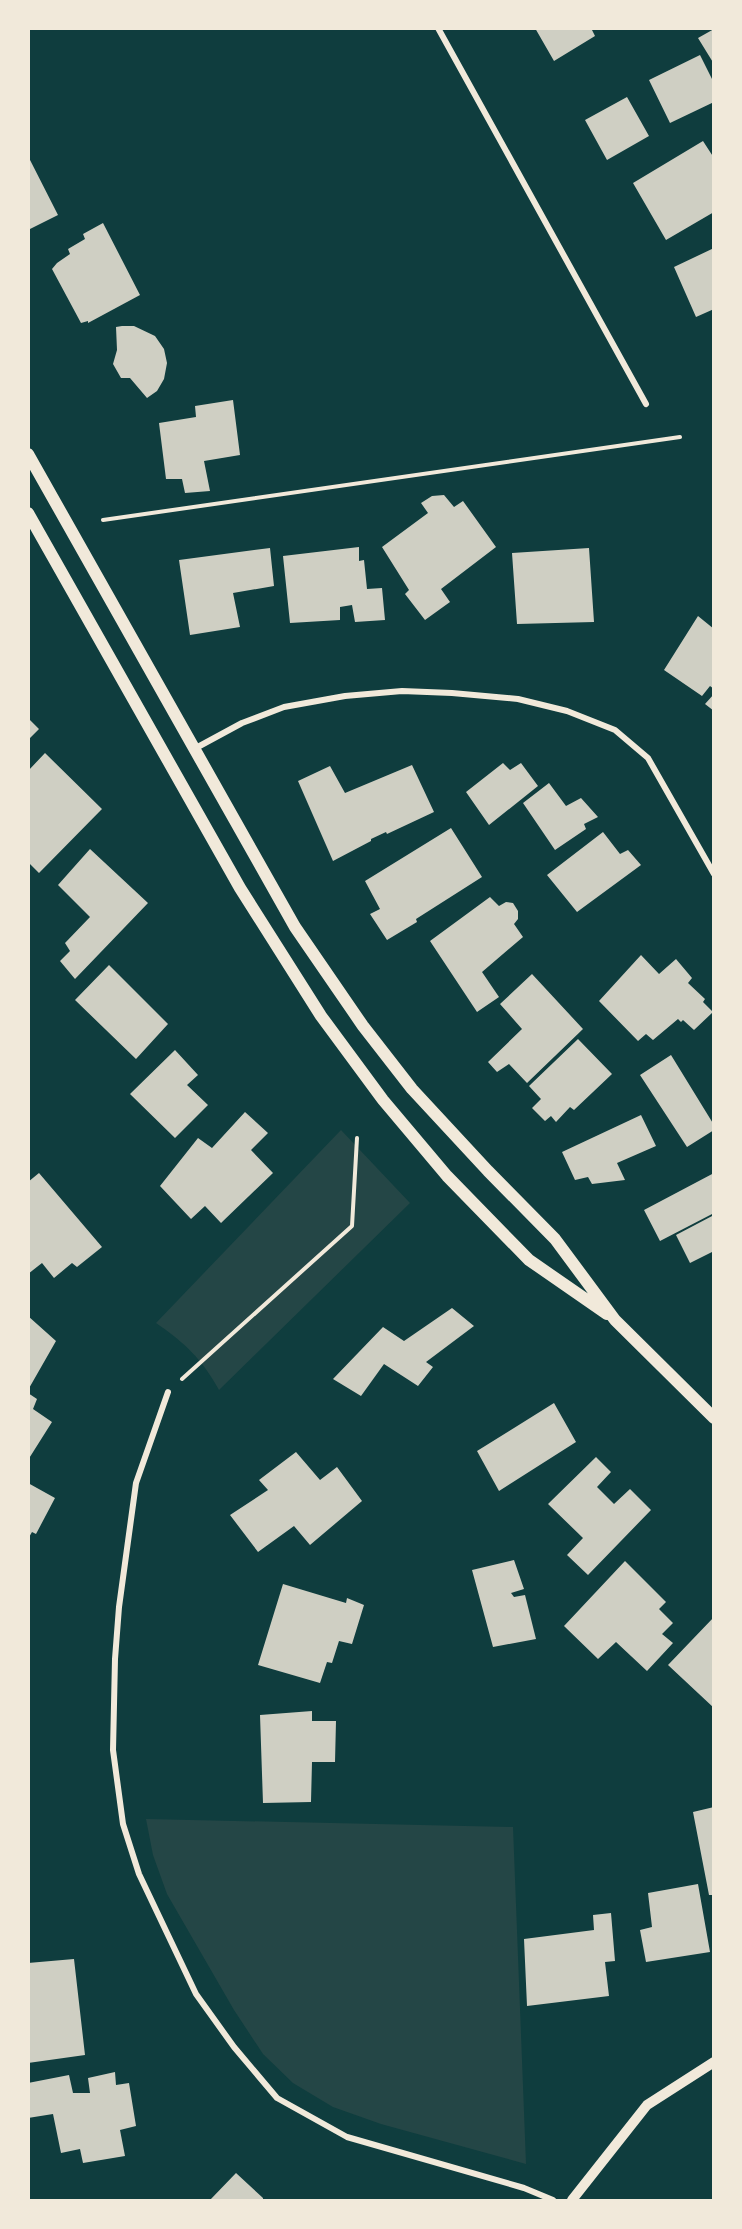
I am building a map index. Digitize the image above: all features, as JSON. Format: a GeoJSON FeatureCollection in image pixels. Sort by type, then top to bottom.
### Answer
{"type":"FeatureCollection","features":[{"type":"Feature","properties":{"kind":"main road"},"geometry":{"type":"LineString","coordinates":[[28,454],[295,927],[363,1026],[412,1089],[555,1239],[615,1320],[714,1418]]}},
{"type":"Feature","properties":{"kind":"main road"},"geometry":{"type":"LineString","coordinates":[[28,513],[240,888],[321,1016],[383,1100],[447,1176],[529,1260],[615,1320]]}},
{"type":"Feature","properties":{"kind":"street"},"geometry":{"type":"LineString","coordinates":[[438,28],[646,404]]}},
{"type":"Feature","properties":{"kind":"street"},"geometry":{"type":"LineString","coordinates":[[194,750],[242,723],[284,706],[345,696],[402,691],[518,699],[567,711],[615,730],[648,758],[714,874]]}},
{"type":"Feature","properties":{"kind":"street"},"geometry":{"type":"LineString","coordinates":[[168,1392],[136,1483],[119,1607],[115,1659],[113,1750],[123,1824],[139,1874],[196,1994],[234,2047],[277,2098],[347,2137],[514,2185],[553,2200]]}},
{"type":"Feature","properties":{"kind":"street"},"geometry":{"type":"LineString","coordinates":[[572,2200],[647,2105],[714,2062]]}},
{"type":"Feature","properties":{"kind":"path"},"geometry":{"type":"LineString","coordinates":[[104,520],[680,437]]}},
{"type":"Feature","properties":{"kind":"path"},"geometry":{"type":"LineString","coordinates":[[168,1392],[352,1226],[357,1138]]}},
{"type":"Feature","properties":{"kind":"shaded area"},"geometry":{"type":"Polygon","coordinates":[[[341,1130],[410,1203],[219,1390],[192,1352],[156,1323],[341,1130]]]}},
{"type":"Feature","properties":{"kind":"shaded area"},"geometry":{"type":"Polygon","coordinates":[[[146,1819],[513,1827],[526,2164],[381,2124],[333,2107],[293,2083],[263,2054],[234,2010],[167,1894],[153,1855],[146,1819]]]}},
{"type":"Feature","properties":{"kind":"building"},"geometry":{"type":"Polygon","coordinates":[[[535,28],[591,28],[595,36],[554,61],[535,28]]]}},
{"type":"Feature","properties":{"kind":"building"},"geometry":{"type":"Polygon","coordinates":[[[714,29],[714,64],[698,38],[714,29]]]}},
{"type":"Feature","properties":{"kind":"building"},"geometry":{"type":"Polygon","coordinates":[[[700,55],[714,83],[714,102],[670,123],[649,80],[700,55]]]}},
{"type":"Feature","properties":{"kind":"building"},"geometry":{"type":"Polygon","coordinates":[[[627,97],[649,136],[607,160],[585,120],[627,97]]]}},
{"type":"Feature","properties":{"kind":"building"},"geometry":{"type":"Polygon","coordinates":[[[703,141],[714,158],[714,212],[666,240],[633,183],[703,141]]]}},
{"type":"Feature","properties":{"kind":"building"},"geometry":{"type":"Polygon","coordinates":[[[28,156],[58,215],[28,230],[28,156]]]}},
{"type":"Feature","properties":{"kind":"building"},"geometry":{"type":"Polygon","coordinates":[[[103,223],[140,295],[88,323],[88,321],[81,323],[52,269],[70,254],[68,249],[85,239],[83,234],[103,223]]]}},
{"type":"Feature","properties":{"kind":"building"},"geometry":{"type":"Polygon","coordinates":[[[714,248],[714,309],[696,317],[674,267],[714,248]]]}},
{"type":"Feature","properties":{"kind":"building"},"geometry":{"type":"Polygon","coordinates":[[[134,326],[155,336],[164,349],[167,363],[164,379],[157,391],[147,398],[130,378],[121,378],[113,364],[117,350],[116,327],[134,326]]]}},
{"type":"Feature","properties":{"kind":"building"},"geometry":{"type":"Polygon","coordinates":[[[233,400],[240,455],[204,461],[210,491],[185,493],[182,479],[166,479],[159,423],[196,417],[195,406],[233,400]]]}},
{"type":"Feature","properties":{"kind":"building"},"geometry":{"type":"Polygon","coordinates":[[[444,495],[454,507],[463,501],[496,547],[441,589],[450,602],[425,620],[405,594],[409,590],[382,547],[428,513],[421,503],[432,496],[444,495]]]}},
{"type":"Feature","properties":{"kind":"building"},"geometry":{"type":"Polygon","coordinates":[[[359,547],[359,561],[364,560],[367,589],[382,588],[385,620],[355,622],[352,605],[340,607],[340,620],[290,623],[283,556],[359,547]]]}},
{"type":"Feature","properties":{"kind":"building"},"geometry":{"type":"Polygon","coordinates":[[[270,548],[274,586],[233,593],[240,627],[190,635],[179,560],[270,548]]]}},
{"type":"Feature","properties":{"kind":"building"},"geometry":{"type":"Polygon","coordinates":[[[589,548],[594,622],[517,624],[512,553],[589,548]]]}},
{"type":"Feature","properties":{"kind":"building"},"geometry":{"type":"Polygon","coordinates":[[[698,616],[714,629],[714,689],[710,686],[702,696],[664,670],[698,616]]]}},
{"type":"Feature","properties":{"kind":"building"},"geometry":{"type":"Polygon","coordinates":[[[714,694],[714,711],[705,704],[714,694]]]}},
{"type":"Feature","properties":{"kind":"building"},"geometry":{"type":"Polygon","coordinates":[[[28,718],[39,729],[28,740],[28,718]]]}},
{"type":"Feature","properties":{"kind":"building"},"geometry":{"type":"Polygon","coordinates":[[[45,753],[102,809],[39,873],[28,862],[28,771],[45,753]]]}},
{"type":"Feature","properties":{"kind":"building"},"geometry":{"type":"Polygon","coordinates":[[[503,763],[510,770],[521,763],[538,786],[489,825],[466,792],[503,763]]]}},
{"type":"Feature","properties":{"kind":"building"},"geometry":{"type":"Polygon","coordinates":[[[412,765],[434,812],[371,839],[333,861],[298,781],[330,766],[345,793],[412,765]]]}},
{"type":"Feature","properties":{"kind":"building"},"geometry":{"type":"Polygon","coordinates":[[[549,783],[566,806],[581,798],[598,817],[584,824],[586,829],[555,850],[523,803],[549,783]]]}},
{"type":"Feature","properties":{"kind":"building"},"geometry":{"type":"Polygon","coordinates":[[[451,828],[482,877],[387,940],[370,914],[380,909],[365,881],[451,828]]]}},
{"type":"Feature","properties":{"kind":"building"},"geometry":{"type":"Polygon","coordinates":[[[603,832],[620,854],[628,850],[641,865],[577,912],[547,875],[603,832]]]}},
{"type":"Feature","properties":{"kind":"building"},"geometry":{"type":"Polygon","coordinates":[[[90,849],[148,903],[75,979],[60,961],[70,951],[65,943],[90,917],[58,885],[90,849]]]}},
{"type":"Feature","properties":{"kind":"building"},"geometry":{"type":"Polygon","coordinates":[[[490,897],[499,906],[506,902],[513,903],[518,911],[518,919],[514,924],[523,937],[482,972],[499,997],[477,1012],[430,941],[490,897]]]}},
{"type":"Feature","properties":{"kind":"building"},"geometry":{"type":"Polygon","coordinates":[[[641,955],[659,974],[676,959],[692,978],[688,983],[705,999],[703,1002],[713,1012],[694,1030],[683,1020],[681,1022],[678,1019],[653,1040],[646,1034],[638,1041],[599,1001],[641,955]]]}},
{"type":"Feature","properties":{"kind":"building"},"geometry":{"type":"Polygon","coordinates":[[[109,965],[168,1024],[136,1059],[75,1000],[109,965]]]}},
{"type":"Feature","properties":{"kind":"building"},"geometry":{"type":"Polygon","coordinates":[[[532,974],[583,1029],[527,1083],[509,1064],[497,1072],[488,1062],[522,1029],[500,1004],[532,974]]]}},
{"type":"Feature","properties":{"kind":"building"},"geometry":{"type":"Polygon","coordinates":[[[578,1039],[612,1074],[574,1110],[570,1107],[556,1122],[551,1116],[545,1121],[532,1108],[541,1099],[529,1086],[578,1039]]]}},
{"type":"Feature","properties":{"kind":"building"},"geometry":{"type":"Polygon","coordinates":[[[175,1050],[198,1075],[187,1085],[208,1105],[175,1138],[130,1094],[175,1050]]]}},
{"type":"Feature","properties":{"kind":"building"},"geometry":{"type":"Polygon","coordinates":[[[671,1055],[714,1125],[714,1130],[687,1147],[640,1075],[671,1055]]]}},
{"type":"Feature","properties":{"kind":"building"},"geometry":{"type":"Polygon","coordinates":[[[245,1112],[268,1133],[251,1150],[273,1173],[221,1223],[205,1206],[191,1219],[160,1186],[198,1138],[212,1148],[245,1112]]]}},
{"type":"Feature","properties":{"kind":"building"},"geometry":{"type":"Polygon","coordinates":[[[641,1115],[656,1146],[617,1163],[625,1180],[592,1184],[588,1177],[575,1180],[562,1152],[641,1115]]]}},
{"type":"Feature","properties":{"kind":"building"},"geometry":{"type":"Polygon","coordinates":[[[39,1173],[102,1247],[77,1267],[72,1263],[54,1278],[42,1263],[28,1274],[28,1182],[39,1173]]]}},
{"type":"Feature","properties":{"kind":"building"},"geometry":{"type":"Polygon","coordinates":[[[714,1173],[714,1213],[660,1241],[644,1210],[714,1173]]]}},
{"type":"Feature","properties":{"kind":"building"},"geometry":{"type":"Polygon","coordinates":[[[714,1215],[714,1251],[690,1263],[676,1235],[714,1215]]]}},
{"type":"Feature","properties":{"kind":"building"},"geometry":{"type":"Polygon","coordinates":[[[452,1308],[474,1326],[426,1362],[433,1367],[418,1386],[384,1364],[361,1396],[333,1379],[383,1327],[404,1341],[452,1308]]]}},
{"type":"Feature","properties":{"kind":"building"},"geometry":{"type":"Polygon","coordinates":[[[28,1316],[56,1341],[28,1390],[28,1316]]]}},
{"type":"Feature","properties":{"kind":"building"},"geometry":{"type":"Polygon","coordinates":[[[28,1393],[37,1399],[33,1409],[52,1422],[28,1460],[28,1393]]]}},
{"type":"Feature","properties":{"kind":"building"},"geometry":{"type":"Polygon","coordinates":[[[554,1403],[576,1442],[499,1491],[477,1451],[554,1403]]]}},
{"type":"Feature","properties":{"kind":"building"},"geometry":{"type":"Polygon","coordinates":[[[296,1452],[320,1480],[337,1467],[362,1501],[310,1545],[294,1526],[258,1552],[230,1515],[268,1490],[259,1480],[296,1452]]]}},
{"type":"Feature","properties":{"kind":"building"},"geometry":{"type":"Polygon","coordinates":[[[596,1457],[611,1472],[597,1487],[614,1504],[630,1489],[651,1510],[588,1575],[567,1555],[583,1538],[548,1504],[596,1457]]]}},
{"type":"Feature","properties":{"kind":"building"},"geometry":{"type":"Polygon","coordinates":[[[28,1483],[55,1498],[36,1534],[32,1532],[28,1539],[28,1483]]]}},
{"type":"Feature","properties":{"kind":"building"},"geometry":{"type":"Polygon","coordinates":[[[514,1560],[524,1589],[511,1593],[514,1597],[525,1595],[536,1639],[493,1647],[472,1570],[514,1560]]]}},
{"type":"Feature","properties":{"kind":"building"},"geometry":{"type":"Polygon","coordinates":[[[625,1561],[666,1602],[659,1609],[673,1623],[662,1634],[673,1643],[647,1671],[616,1642],[598,1659],[564,1626],[625,1561]]]}},
{"type":"Feature","properties":{"kind":"building"},"geometry":{"type":"Polygon","coordinates":[[[283,1584],[346,1603],[347,1598],[364,1605],[352,1644],[339,1641],[332,1663],[327,1662],[320,1683],[258,1665],[283,1584]]]}},
{"type":"Feature","properties":{"kind":"building"},"geometry":{"type":"Polygon","coordinates":[[[714,1617],[714,1708],[668,1665],[714,1617]]]}},
{"type":"Feature","properties":{"kind":"building"},"geometry":{"type":"Polygon","coordinates":[[[312,1711],[312,1721],[336,1721],[335,1762],[312,1762],[311,1802],[263,1803],[260,1715],[312,1711]]]}},
{"type":"Feature","properties":{"kind":"building"},"geometry":{"type":"Polygon","coordinates":[[[714,1807],[714,1895],[709,1895],[693,1812],[714,1807]]]}},
{"type":"Feature","properties":{"kind":"building"},"geometry":{"type":"Polygon","coordinates":[[[698,1884],[710,1952],[646,1962],[640,1930],[652,1927],[648,1893],[698,1884]]]}},
{"type":"Feature","properties":{"kind":"building"},"geometry":{"type":"Polygon","coordinates":[[[611,1913],[615,1961],[605,1962],[609,1996],[527,2006],[524,1939],[594,1930],[593,1915],[611,1913]]]}},
{"type":"Feature","properties":{"kind":"building"},"geometry":{"type":"Polygon","coordinates":[[[74,1959],[85,2055],[28,2063],[28,1963],[74,1959]]]}},
{"type":"Feature","properties":{"kind":"building"},"geometry":{"type":"Polygon","coordinates":[[[115,2072],[116,2085],[129,2083],[136,2126],[120,2130],[125,2156],[83,2163],[80,2149],[61,2153],[53,2114],[28,2118],[28,2083],[69,2075],[73,2093],[90,2093],[88,2078],[115,2072]]]}},
{"type":"Feature","properties":{"kind":"building"},"geometry":{"type":"Polygon","coordinates":[[[236,2173],[263,2198],[263,2200],[210,2200],[236,2173]]]}}]}
